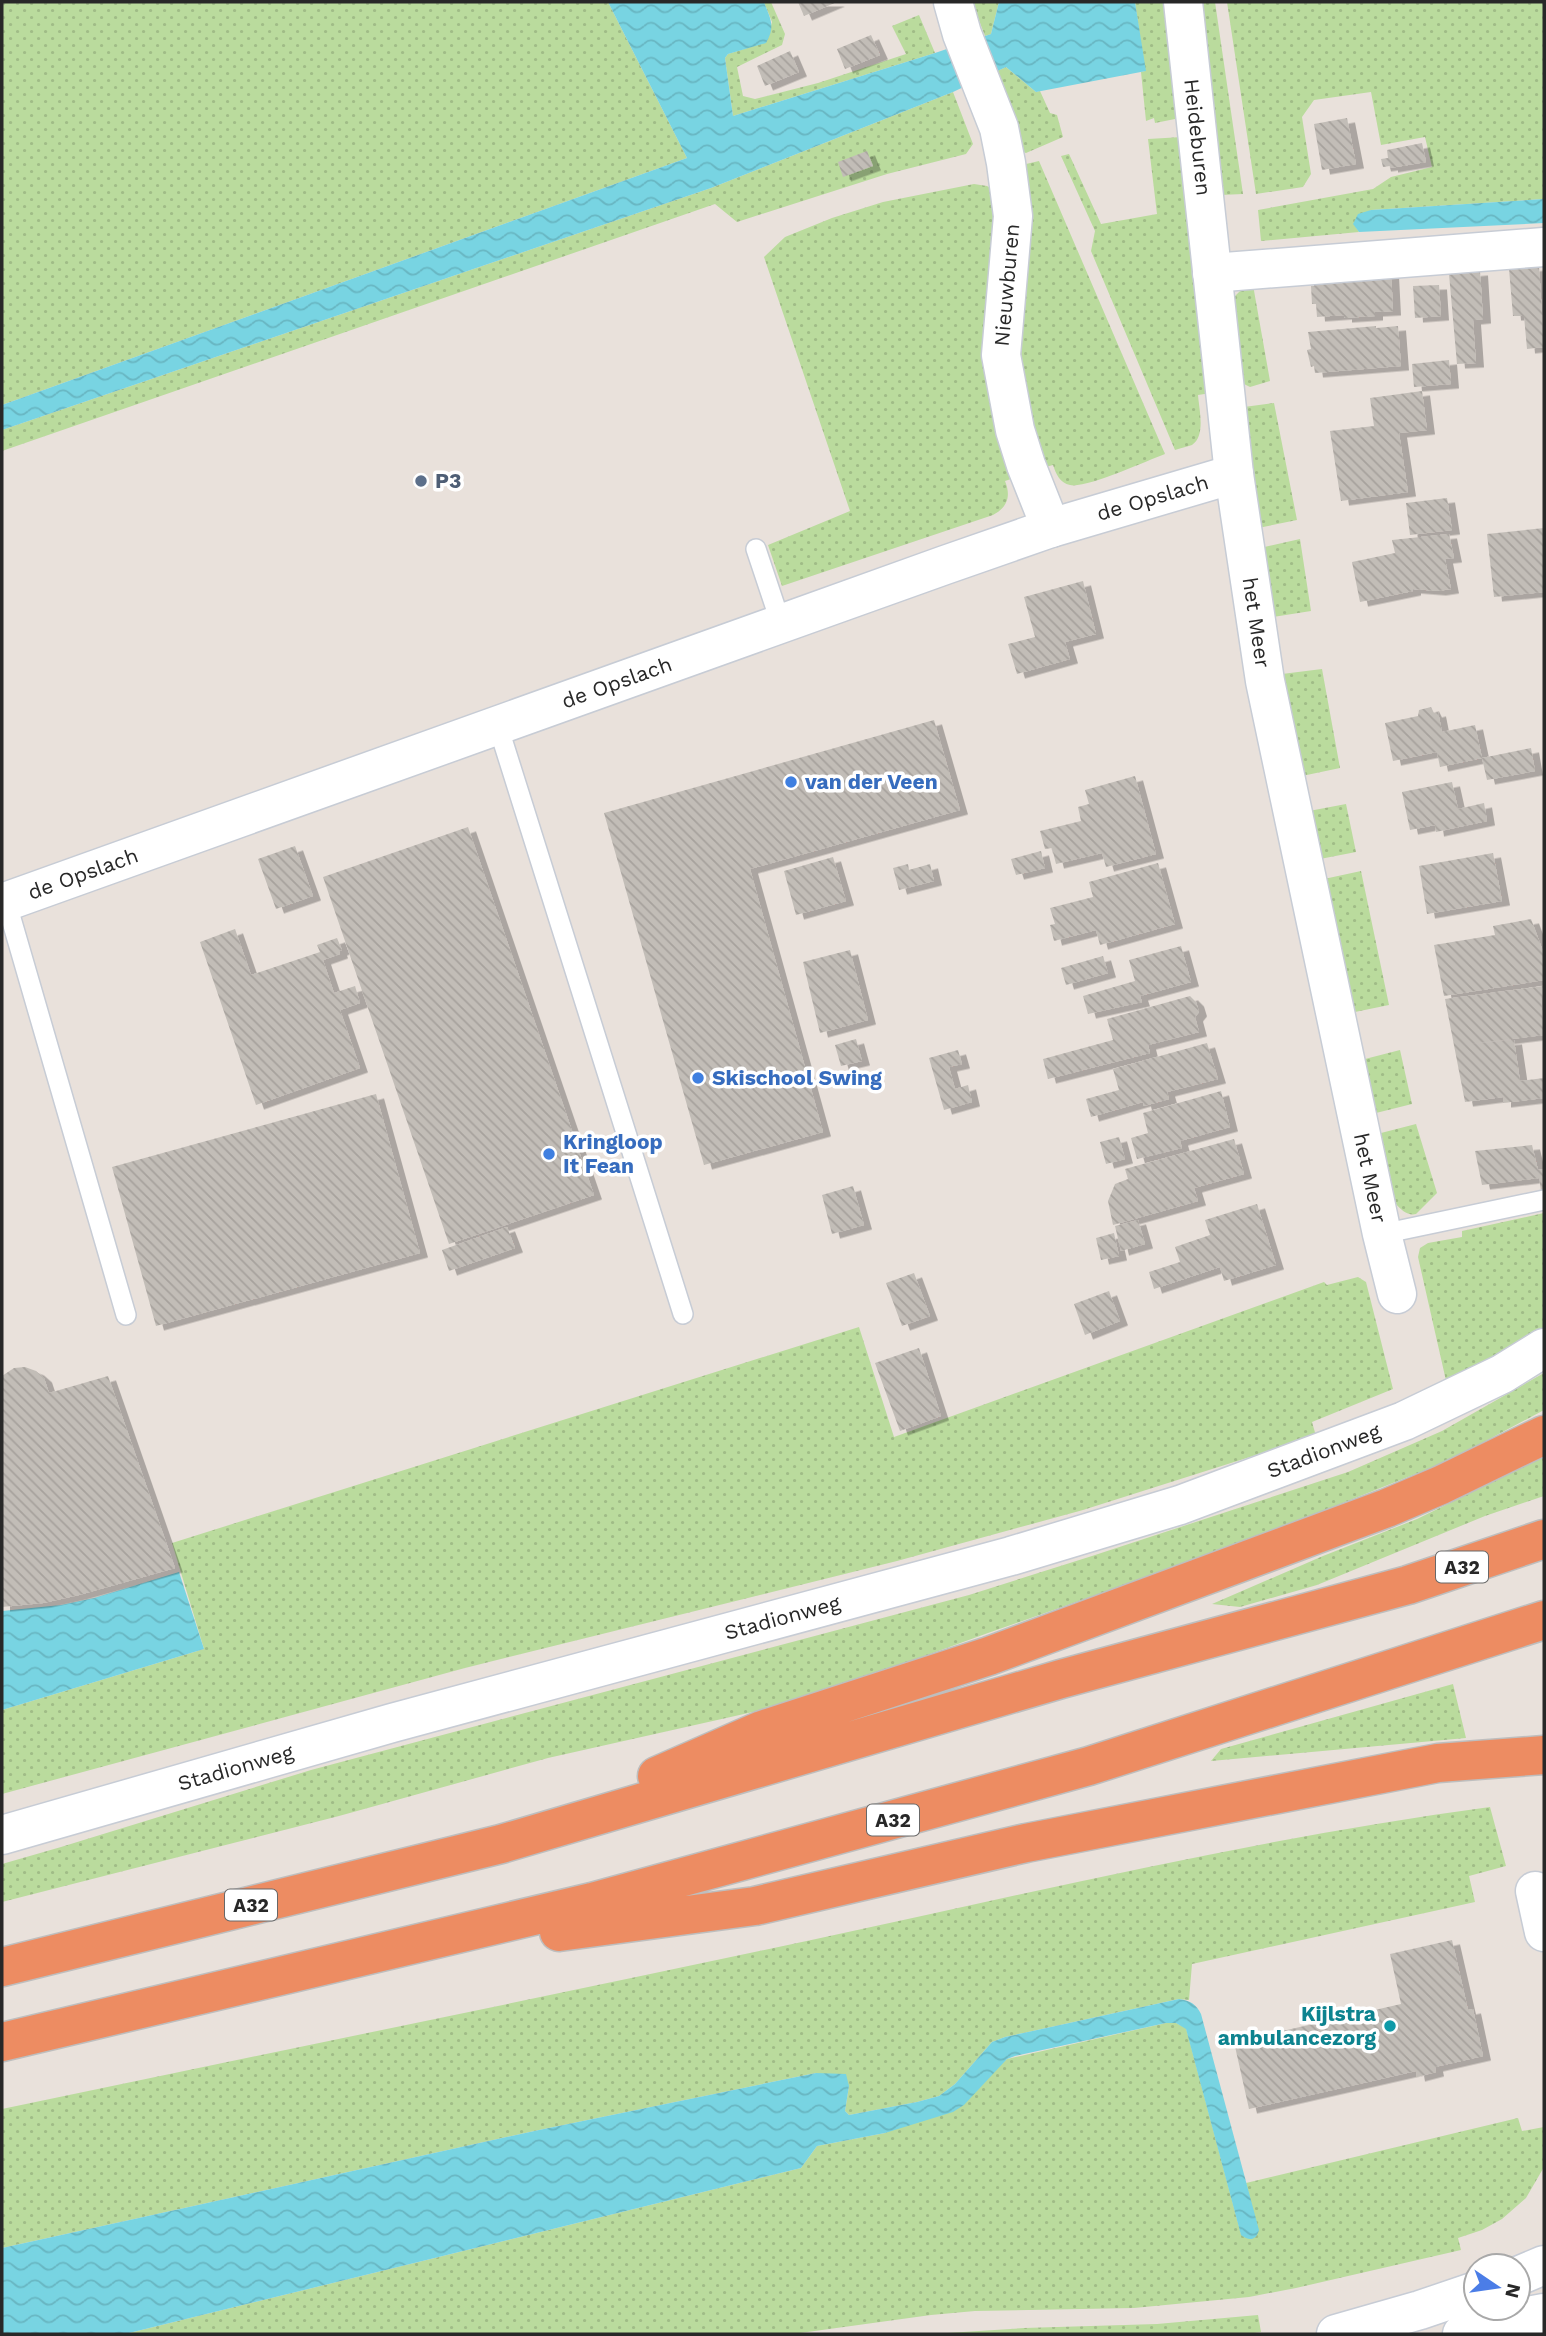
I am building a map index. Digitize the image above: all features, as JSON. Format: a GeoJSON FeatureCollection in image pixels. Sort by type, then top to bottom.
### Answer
{"type":"FeatureCollection","features":[{"type":"Feature","properties":{"kind":"highway","name":"A32"},"geometry":{"type":"LineString","coordinates":[[500,1844],[762,1730],[989,1656],[1387,1508],[1544,1436]]}},
{"type":"Feature","properties":{"kind":"highway","name":"A32"},"geometry":{"type":"LineString","coordinates":[[2,1966],[500,1844],[1061,1679],[1408,1585],[1530,1544]]}},
{"type":"Feature","properties":{"kind":"highway","name":"A32"},"geometry":{"type":"LineString","coordinates":[[2,2042],[592,1902],[1089,1766],[1536,1623]]}},
{"type":"Feature","properties":{"kind":"highway","name":"A32"},"geometry":{"type":"LineString","coordinates":[[357,1959],[755,1906],[1026,1843],[1438,1763],[1544,1755]]}},
{"type":"Feature","properties":{"kind":"street","name":"Heideburen"},"geometry":{"type":"LineString","coordinates":[[1183,2],[1212,273]]}},
{"type":"Feature","properties":{"kind":"street","name":"Nieuwburen"},"geometry":{"type":"LineString","coordinates":[[957,18],[999,128],[1013,216],[1001,355],[1015,430],[1051,528]]}},
{"type":"Feature","properties":{"kind":"street"},"geometry":{"type":"LineString","coordinates":[[1212,273],[1544,247]]}},
{"type":"Feature","properties":{"kind":"street","name":"het Meer"},"geometry":{"type":"LineString","coordinates":[[1212,273],[1234,474],[1265,681],[1397,1294]]}},
{"type":"Feature","properties":{"kind":"street","name":"de Opslach"},"geometry":{"type":"LineString","coordinates":[[4,902],[1051,528],[1234,474]]}},
{"type":"Feature","properties":{"kind":"street","name":"Stadionweg"},"geometry":{"type":"LineString","coordinates":[[2,1835],[392,1723],[1011,1556],[1180,1505],[1404,1421],[1502,1374],[1544,1348]]}},
{"type":"Feature","properties":{"kind":"street"},"geometry":{"type":"LineString","coordinates":[[1535,1891],[1544,1932]]}},
{"type":"Feature","properties":{"kind":"street"},"geometry":{"type":"LineString","coordinates":[[1447,2321],[1462,2305]]}},
{"type":"Feature","properties":{"kind":"street"},"geometry":{"type":"LineString","coordinates":[[1336,2334],[1447,2321],[1544,2314]]}},
{"type":"Feature","properties":{"kind":"lane"},"geometry":{"type":"LineString","coordinates":[[756,549],[781,624]]}},
{"type":"Feature","properties":{"kind":"lane"},"geometry":{"type":"LineString","coordinates":[[498,726],[683,1314]]}},
{"type":"Feature","properties":{"kind":"lane"},"geometry":{"type":"LineString","coordinates":[[4,902],[126,1315]]}},
{"type":"Feature","properties":{"kind":"lane"},"geometry":{"type":"LineString","coordinates":[[1382,1234],[1544,1200]]}},
{"type":"Feature","properties":{"kind":"green space"},"geometry":{"type":"Polygon","coordinates":[[[2,2],[608,2],[687,158],[2,405],[2,2]]]}},
{"type":"Feature","properties":{"kind":"green space"},"geometry":{"type":"Polygon","coordinates":[[[764,2],[771,2],[785,34],[782,45],[737,67],[743,96],[755,99],[818,83],[906,54],[892,26],[919,15],[935,53],[733,116],[725,58],[728,54],[766,42],[772,22],[764,2]]]}},
{"type":"Feature","properties":{"kind":"green space"},"geometry":{"type":"Polygon","coordinates":[[[972,2],[999,2],[991,34],[985,36],[972,2]]]}},
{"type":"Feature","properties":{"kind":"green space"},"geometry":{"type":"Polygon","coordinates":[[[1135,2],[1167,2],[1180,118],[1155,123],[1154,118],[1146,121],[1141,72],[1145,71],[1135,2]]]}},
{"type":"Feature","properties":{"kind":"green space"},"geometry":{"type":"Polygon","coordinates":[[[1197,2],[1215,2],[1243,194],[1221,195],[1197,2]]]}},
{"type":"Feature","properties":{"kind":"green space"},"geometry":{"type":"Polygon","coordinates":[[[1227,2],[1544,2],[1544,199],[1371,210],[1354,224],[1359,232],[1261,241],[1258,210],[1373,189],[1391,177],[1432,167],[1425,137],[1381,145],[1371,92],[1314,100],[1302,117],[1311,174],[1303,187],[1256,194],[1227,2]]]}},
{"type":"Feature","properties":{"kind":"green space"},"geometry":{"type":"Polygon","coordinates":[[[1006,67],[1036,92],[1040,91],[1050,113],[1057,115],[1063,137],[1023,152],[1011,104],[997,71],[1006,67]]]}},
{"type":"Feature","properties":{"kind":"green space"},"geometry":{"type":"Polygon","coordinates":[[[953,92],[973,144],[966,154],[887,174],[737,222],[715,204],[2,451],[2,430],[711,188],[953,92]]]}},
{"type":"Feature","properties":{"kind":"green space"},"geometry":{"type":"Polygon","coordinates":[[[1182,137],[1211,393],[1198,395],[1201,422],[1196,441],[1192,445],[1175,450],[1091,251],[1095,231],[1061,156],[1069,154],[1101,224],[1157,214],[1148,139],[1182,137]]]}},
{"type":"Feature","properties":{"kind":"green space"},"geometry":{"type":"Polygon","coordinates":[[[1039,161],[1165,454],[1102,479],[1078,485],[1070,485],[1061,480],[1053,465],[1042,468],[1019,381],[1025,167],[1026,164],[1039,161]]]}},
{"type":"Feature","properties":{"kind":"green space"},"geometry":{"type":"Polygon","coordinates":[[[974,184],[987,186],[995,191],[1017,477],[1005,481],[1008,496],[1005,505],[993,515],[782,586],[768,545],[850,511],[764,257],[785,237],[832,218],[883,202],[974,184]]]}},
{"type":"Feature","properties":{"kind":"green space"},"geometry":{"type":"Polygon","coordinates":[[[1253,285],[1270,381],[1250,387],[1242,383],[1232,299],[1244,287],[1253,285]]]}},
{"type":"Feature","properties":{"kind":"green space"},"geometry":{"type":"Polygon","coordinates":[[[1274,403],[1297,520],[1258,528],[1244,407],[1274,403]]]}},
{"type":"Feature","properties":{"kind":"green space"},"geometry":{"type":"Polygon","coordinates":[[[1300,539],[1311,611],[1273,617],[1260,548],[1300,539]]]}},
{"type":"Feature","properties":{"kind":"green space"},"geometry":{"type":"Polygon","coordinates":[[[1322,669],[1340,768],[1302,776],[1282,674],[1322,669]]]}},
{"type":"Feature","properties":{"kind":"green space"},"geometry":{"type":"Polygon","coordinates":[[[1346,804],[1356,852],[1320,859],[1309,811],[1346,804]]]}},
{"type":"Feature","properties":{"kind":"green space"},"geometry":{"type":"Polygon","coordinates":[[[1361,871],[1389,1005],[1355,1012],[1324,879],[1361,871]]]}},
{"type":"Feature","properties":{"kind":"green space"},"geometry":{"type":"Polygon","coordinates":[[[1400,1050],[1412,1104],[1376,1113],[1365,1059],[1400,1050]]]}},
{"type":"Feature","properties":{"kind":"green space"},"geometry":{"type":"Polygon","coordinates":[[[1416,1124],[1437,1193],[1416,1214],[1410,1214],[1396,1204],[1381,1133],[1416,1124]]]}},
{"type":"Feature","properties":{"kind":"green space"},"geometry":{"type":"Polygon","coordinates":[[[1544,1213],[1544,1329],[1447,1385],[1418,1257],[1420,1248],[1428,1243],[1462,1237],[1462,1231],[1544,1213]]]}},
{"type":"Feature","properties":{"kind":"green space"},"geometry":{"type":"Polygon","coordinates":[[[1358,1277],[1366,1282],[1393,1389],[1312,1422],[1316,1436],[1083,1510],[897,1561],[465,1668],[2,1794],[2,1710],[204,1649],[172,1543],[859,1327],[894,1437],[1324,1282],[1327,1285],[1358,1277]]]}},
{"type":"Feature","properties":{"kind":"green space"},"geometry":{"type":"Polygon","coordinates":[[[1544,1373],[1544,1410],[1448,1461],[1235,1546],[798,1702],[548,1758],[339,1816],[2,1902],[2,1864],[311,1770],[969,1595],[1092,1556],[1348,1472],[1442,1431],[1544,1373]]]}},
{"type":"Feature","properties":{"kind":"green space"},"geometry":{"type":"Polygon","coordinates":[[[1544,1457],[1544,1496],[1485,1516],[1317,1585],[1240,1607],[1212,1604],[1417,1519],[1544,1457]]]}},
{"type":"Feature","properties":{"kind":"green space"},"geometry":{"type":"Polygon","coordinates":[[[1453,1684],[1466,1738],[1211,1761],[1221,1749],[1453,1684]]]}},
{"type":"Feature","properties":{"kind":"green space"},"geometry":{"type":"Polygon","coordinates":[[[1490,1807],[1506,1866],[1469,1876],[1475,1902],[1192,1964],[1189,2000],[1179,1999],[1005,2037],[992,2042],[955,2084],[939,2096],[849,2115],[845,2111],[849,2086],[816,2073],[539,2130],[2,2248],[2,2109],[714,1961],[1152,1866],[1405,1819],[1490,1807]]]}},
{"type":"Feature","properties":{"kind":"green space"},"geometry":{"type":"Polygon","coordinates":[[[1176,2023],[1186,2028],[1241,2234],[1258,2230],[1246,2183],[1518,2118],[1522,2131],[1544,2127],[1544,2167],[1526,2198],[1502,2219],[1482,2230],[1458,2238],[1461,2250],[1249,2297],[1134,2308],[975,2311],[793,2334],[125,2334],[801,2168],[817,2146],[885,2133],[1007,2059],[1176,2023]]]}},
{"type":"Feature","properties":{"kind":"green space"},"geometry":{"type":"Polygon","coordinates":[[[1258,2315],[1261,2332],[1247,2334],[932,2334],[1157,2324],[1258,2315]]]}},
{"type":"Feature","properties":{"kind":"water"},"geometry":{"type":"Polygon","coordinates":[[[608,2],[764,2],[771,27],[766,43],[728,54],[725,58],[733,116],[991,34],[999,2],[1135,2],[1146,71],[1036,92],[1006,67],[953,92],[711,188],[2,430],[2,405],[687,158],[608,2]]]}},
{"type":"Feature","properties":{"kind":"water"},"geometry":{"type":"Polygon","coordinates":[[[1544,199],[1544,223],[1359,232],[1353,224],[1358,214],[1371,210],[1544,199]]]}},
{"type":"Feature","properties":{"kind":"water"},"geometry":{"type":"Polygon","coordinates":[[[179,1572],[204,1649],[2,1710],[2,1611],[61,1605],[94,1598],[179,1572]]]}},
{"type":"Feature","properties":{"kind":"water"},"geometry":{"type":"Polygon","coordinates":[[[1179,1999],[1193,2003],[1201,2014],[1259,2230],[1252,2239],[1241,2235],[1186,2029],[1176,2023],[1166,2023],[1007,2059],[964,2105],[953,2112],[885,2133],[817,2146],[801,2168],[125,2334],[2,2334],[2,2248],[539,2130],[816,2073],[846,2074],[849,2086],[845,2111],[849,2115],[917,2102],[939,2096],[955,2084],[992,2042],[1179,1999]]]}},
{"type":"Feature","properties":{"kind":"building"},"geometry":{"type":"Polygon","coordinates":[[[798,2],[837,2],[804,16],[798,2]]]}},
{"type":"Feature","properties":{"kind":"building"},"geometry":{"type":"Polygon","coordinates":[[[871,35],[880,55],[845,69],[837,49],[871,35]]]}},
{"type":"Feature","properties":{"kind":"building"},"geometry":{"type":"Polygon","coordinates":[[[790,51],[799,72],[765,86],[757,66],[790,51]]]}},
{"type":"Feature","properties":{"kind":"building"},"geometry":{"type":"Polygon","coordinates":[[[1347,118],[1356,164],[1322,170],[1314,124],[1347,118]]]}},
{"type":"Feature","properties":{"kind":"building"},"geometry":{"type":"Polygon","coordinates":[[[1422,143],[1426,162],[1383,167],[1381,159],[1388,158],[1387,150],[1422,143]]]}},
{"type":"Feature","properties":{"kind":"building"},"geometry":{"type":"Polygon","coordinates":[[[867,151],[873,166],[843,177],[838,162],[867,151]]]}},
{"type":"Feature","properties":{"kind":"building"},"geometry":{"type":"Polygon","coordinates":[[[1539,266],[1544,347],[1527,349],[1524,316],[1513,316],[1509,269],[1539,266]]]}},
{"type":"Feature","properties":{"kind":"building"},"geometry":{"type":"Polygon","coordinates":[[[1480,271],[1483,319],[1473,320],[1476,363],[1457,364],[1449,274],[1480,271]]]}},
{"type":"Feature","properties":{"kind":"building"},"geometry":{"type":"Polygon","coordinates":[[[1391,272],[1393,311],[1375,312],[1375,316],[1317,317],[1316,304],[1312,304],[1311,286],[1314,286],[1314,281],[1391,272]]]}},
{"type":"Feature","properties":{"kind":"building"},"geometry":{"type":"Polygon","coordinates":[[[1439,285],[1441,316],[1415,318],[1413,286],[1439,285]]]}},
{"type":"Feature","properties":{"kind":"building"},"geometry":{"type":"Polygon","coordinates":[[[1398,326],[1401,366],[1315,373],[1307,350],[1311,349],[1308,332],[1398,326]]]}},
{"type":"Feature","properties":{"kind":"building"},"geometry":{"type":"Polygon","coordinates":[[[1449,360],[1451,384],[1414,387],[1412,364],[1449,360]]]}},
{"type":"Feature","properties":{"kind":"building"},"geometry":{"type":"Polygon","coordinates":[[[1422,391],[1427,430],[1399,433],[1408,492],[1341,501],[1330,431],[1374,426],[1370,398],[1422,391]]]}},
{"type":"Feature","properties":{"kind":"building"},"geometry":{"type":"Polygon","coordinates":[[[1447,498],[1452,530],[1410,535],[1406,503],[1447,498]]]}},
{"type":"Feature","properties":{"kind":"building"},"geometry":{"type":"Polygon","coordinates":[[[1544,528],[1544,592],[1494,597],[1487,534],[1544,528]]]}},
{"type":"Feature","properties":{"kind":"building"},"geometry":{"type":"Polygon","coordinates":[[[1449,534],[1454,558],[1445,559],[1451,589],[1413,589],[1360,602],[1352,562],[1395,553],[1392,540],[1449,534]]]}},
{"type":"Feature","properties":{"kind":"building"},"geometry":{"type":"Polygon","coordinates":[[[1083,581],[1096,634],[1065,642],[1070,659],[1017,674],[1008,644],[1035,637],[1024,597],[1083,581]]]}},
{"type":"Feature","properties":{"kind":"building"},"geometry":{"type":"Polygon","coordinates":[[[1431,707],[1434,713],[1438,712],[1442,732],[1475,725],[1482,758],[1440,767],[1437,752],[1393,761],[1385,723],[1418,716],[1419,710],[1431,707]]]}},
{"type":"Feature","properties":{"kind":"building"},"geometry":{"type":"Polygon","coordinates":[[[934,720],[960,810],[750,869],[823,1132],[704,1165],[604,813],[934,720]]]}},
{"type":"Feature","properties":{"kind":"building"},"geometry":{"type":"Polygon","coordinates":[[[1531,748],[1535,771],[1487,780],[1482,758],[1531,748]]]}},
{"type":"Feature","properties":{"kind":"building"},"geometry":{"type":"Polygon","coordinates":[[[1135,776],[1156,854],[1106,867],[1102,853],[1056,864],[1052,848],[1045,849],[1040,831],[1081,821],[1078,807],[1089,804],[1085,790],[1135,776]]]}},
{"type":"Feature","properties":{"kind":"building"},"geometry":{"type":"Polygon","coordinates":[[[1452,782],[1458,809],[1484,803],[1487,821],[1436,832],[1435,825],[1410,830],[1402,792],[1452,782]]]}},
{"type":"Feature","properties":{"kind":"building"},"geometry":{"type":"Polygon","coordinates":[[[468,827],[594,1195],[449,1244],[323,877],[468,827]]]}},
{"type":"Feature","properties":{"kind":"building"},"geometry":{"type":"Polygon","coordinates":[[[295,846],[313,896],[276,909],[258,859],[295,846]]]}},
{"type":"Feature","properties":{"kind":"building"},"geometry":{"type":"Polygon","coordinates":[[[1041,851],[1045,868],[1016,875],[1011,859],[1041,851]]]}},
{"type":"Feature","properties":{"kind":"building"},"geometry":{"type":"Polygon","coordinates":[[[1493,853],[1502,901],[1427,914],[1419,866],[1493,853]]]}},
{"type":"Feature","properties":{"kind":"building"},"geometry":{"type":"Polygon","coordinates":[[[833,857],[846,901],[796,915],[784,871],[833,857]]]}},
{"type":"Feature","properties":{"kind":"building"},"geometry":{"type":"Polygon","coordinates":[[[1158,863],[1175,924],[1100,945],[1096,930],[1054,941],[1050,925],[1055,924],[1050,908],[1093,897],[1089,882],[1158,863]]]}},
{"type":"Feature","properties":{"kind":"building"},"geometry":{"type":"Polygon","coordinates":[[[908,864],[909,870],[930,864],[934,881],[899,890],[893,868],[908,864]]]}},
{"type":"Feature","properties":{"kind":"building"},"geometry":{"type":"Polygon","coordinates":[[[1531,919],[1544,954],[1544,980],[1444,996],[1434,945],[1495,935],[1493,926],[1531,919]]]}},
{"type":"Feature","properties":{"kind":"building"},"geometry":{"type":"Polygon","coordinates":[[[235,929],[251,975],[320,952],[317,945],[337,938],[342,950],[339,951],[340,954],[323,960],[334,993],[355,986],[360,1003],[340,1010],[360,1068],[256,1105],[200,942],[235,929]]]}},
{"type":"Feature","properties":{"kind":"building"},"geometry":{"type":"Polygon","coordinates":[[[1181,946],[1191,982],[1140,996],[1142,1002],[1088,1014],[1083,996],[1135,981],[1129,960],[1181,946]]]}},
{"type":"Feature","properties":{"kind":"building"},"geometry":{"type":"Polygon","coordinates":[[[850,950],[868,1020],[820,1033],[803,962],[850,950]]]}},
{"type":"Feature","properties":{"kind":"building"},"geometry":{"type":"Polygon","coordinates":[[[1103,956],[1108,973],[1066,985],[1061,968],[1103,956]]]}},
{"type":"Feature","properties":{"kind":"building"},"geometry":{"type":"Polygon","coordinates":[[[1544,986],[1544,997],[1541,997],[1544,1035],[1470,1044],[1514,1040],[1520,1081],[1544,1078],[1544,1098],[1503,1103],[1503,1097],[1465,1102],[1445,999],[1544,986]]]}},
{"type":"Feature","properties":{"kind":"building"},"geometry":{"type":"Polygon","coordinates":[[[1190,996],[1196,1002],[1199,1012],[1195,1017],[1199,1032],[1148,1045],[1150,1053],[1048,1079],[1043,1059],[1113,1040],[1107,1019],[1190,996]]]}},
{"type":"Feature","properties":{"kind":"building"},"geometry":{"type":"Polygon","coordinates":[[[856,1039],[862,1061],[841,1066],[835,1045],[856,1039]]]}},
{"type":"Feature","properties":{"kind":"building"},"geometry":{"type":"Polygon","coordinates":[[[1207,1043],[1218,1079],[1167,1092],[1169,1099],[1144,1106],[1143,1102],[1091,1117],[1086,1099],[1119,1090],[1113,1069],[1207,1043]]]}},
{"type":"Feature","properties":{"kind":"building"},"geometry":{"type":"Polygon","coordinates":[[[958,1050],[962,1064],[949,1067],[955,1089],[968,1085],[972,1102],[944,1110],[929,1058],[958,1050]]]}},
{"type":"Feature","properties":{"kind":"building"},"geometry":{"type":"Polygon","coordinates":[[[1221,1091],[1230,1127],[1180,1141],[1182,1148],[1137,1159],[1131,1138],[1148,1133],[1143,1113],[1221,1091]]]}},
{"type":"Feature","properties":{"kind":"building"},"geometry":{"type":"Polygon","coordinates":[[[376,1094],[420,1253],[156,1326],[112,1167],[376,1094]]]}},
{"type":"Feature","properties":{"kind":"building"},"geometry":{"type":"Polygon","coordinates":[[[1119,1137],[1125,1159],[1106,1164],[1100,1142],[1119,1137]]]}},
{"type":"Feature","properties":{"kind":"building"},"geometry":{"type":"Polygon","coordinates":[[[1234,1139],[1244,1174],[1194,1188],[1198,1201],[1113,1225],[1108,1201],[1115,1184],[1128,1179],[1125,1169],[1234,1139]]]}},
{"type":"Feature","properties":{"kind":"building"},"geometry":{"type":"Polygon","coordinates":[[[1532,1145],[1538,1170],[1544,1169],[1544,1190],[1541,1191],[1539,1178],[1482,1185],[1475,1151],[1532,1145]]]}},
{"type":"Feature","properties":{"kind":"building"},"geometry":{"type":"Polygon","coordinates":[[[853,1186],[864,1225],[832,1234],[822,1195],[853,1186]]]}},
{"type":"Feature","properties":{"kind":"building"},"geometry":{"type":"Polygon","coordinates":[[[1257,1204],[1276,1265],[1224,1281],[1220,1267],[1154,1289],[1149,1272],[1180,1262],[1175,1247],[1210,1235],[1205,1220],[1257,1204]]]}},
{"type":"Feature","properties":{"kind":"building"},"geometry":{"type":"Polygon","coordinates":[[[1138,1220],[1145,1244],[1121,1251],[1115,1226],[1138,1220]]]}},
{"type":"Feature","properties":{"kind":"building"},"geometry":{"type":"Polygon","coordinates":[[[507,1227],[515,1248],[449,1271],[442,1250],[507,1227]]]}},
{"type":"Feature","properties":{"kind":"building"},"geometry":{"type":"Polygon","coordinates":[[[1114,1233],[1119,1256],[1101,1260],[1096,1238],[1114,1233]]]}},
{"type":"Feature","properties":{"kind":"building"},"geometry":{"type":"Polygon","coordinates":[[[914,1273],[930,1316],[902,1326],[886,1283],[914,1273]]]}},
{"type":"Feature","properties":{"kind":"building"},"geometry":{"type":"Polygon","coordinates":[[[1109,1291],[1120,1321],[1085,1335],[1074,1304],[1109,1291]]]}},
{"type":"Feature","properties":{"kind":"building"},"geometry":{"type":"Polygon","coordinates":[[[919,1348],[941,1416],[900,1431],[875,1363],[919,1348]]]}},
{"type":"Feature","properties":{"kind":"building"},"geometry":{"type":"Polygon","coordinates":[[[25,1367],[44,1378],[49,1393],[108,1376],[175,1568],[79,1595],[43,1603],[2,1607],[2,1376],[14,1368],[25,1367]]]}},
{"type":"Feature","properties":{"kind":"building","name":"Kijlstra ambulancezorg"},"geometry":{"type":"Polygon","coordinates":[[[1452,1940],[1468,2010],[1473,2009],[1483,2056],[1435,2067],[1436,2072],[1417,2077],[1416,2071],[1249,2109],[1234,2042],[1401,2004],[1390,1954],[1452,1940]]]}},
{"type":"Feature","properties":{"kind":"place","name":"P3"},"geometry":{"type":"Point","coordinates":[421,481]}},
{"type":"Feature","properties":{"kind":"place","name":"van der Veen"},"geometry":{"type":"Point","coordinates":[791,782]}},
{"type":"Feature","properties":{"kind":"place","name":"Skischool Swing"},"geometry":{"type":"Point","coordinates":[698,1078]}},
{"type":"Feature","properties":{"kind":"place","name":"Kringloop It Fean"},"geometry":{"type":"Point","coordinates":[549,1154]}},
{"type":"Feature","properties":{"kind":"place","name":"Kijlstra ambulancezorg"},"geometry":{"type":"Point","coordinates":[1390,2026]}}]}
